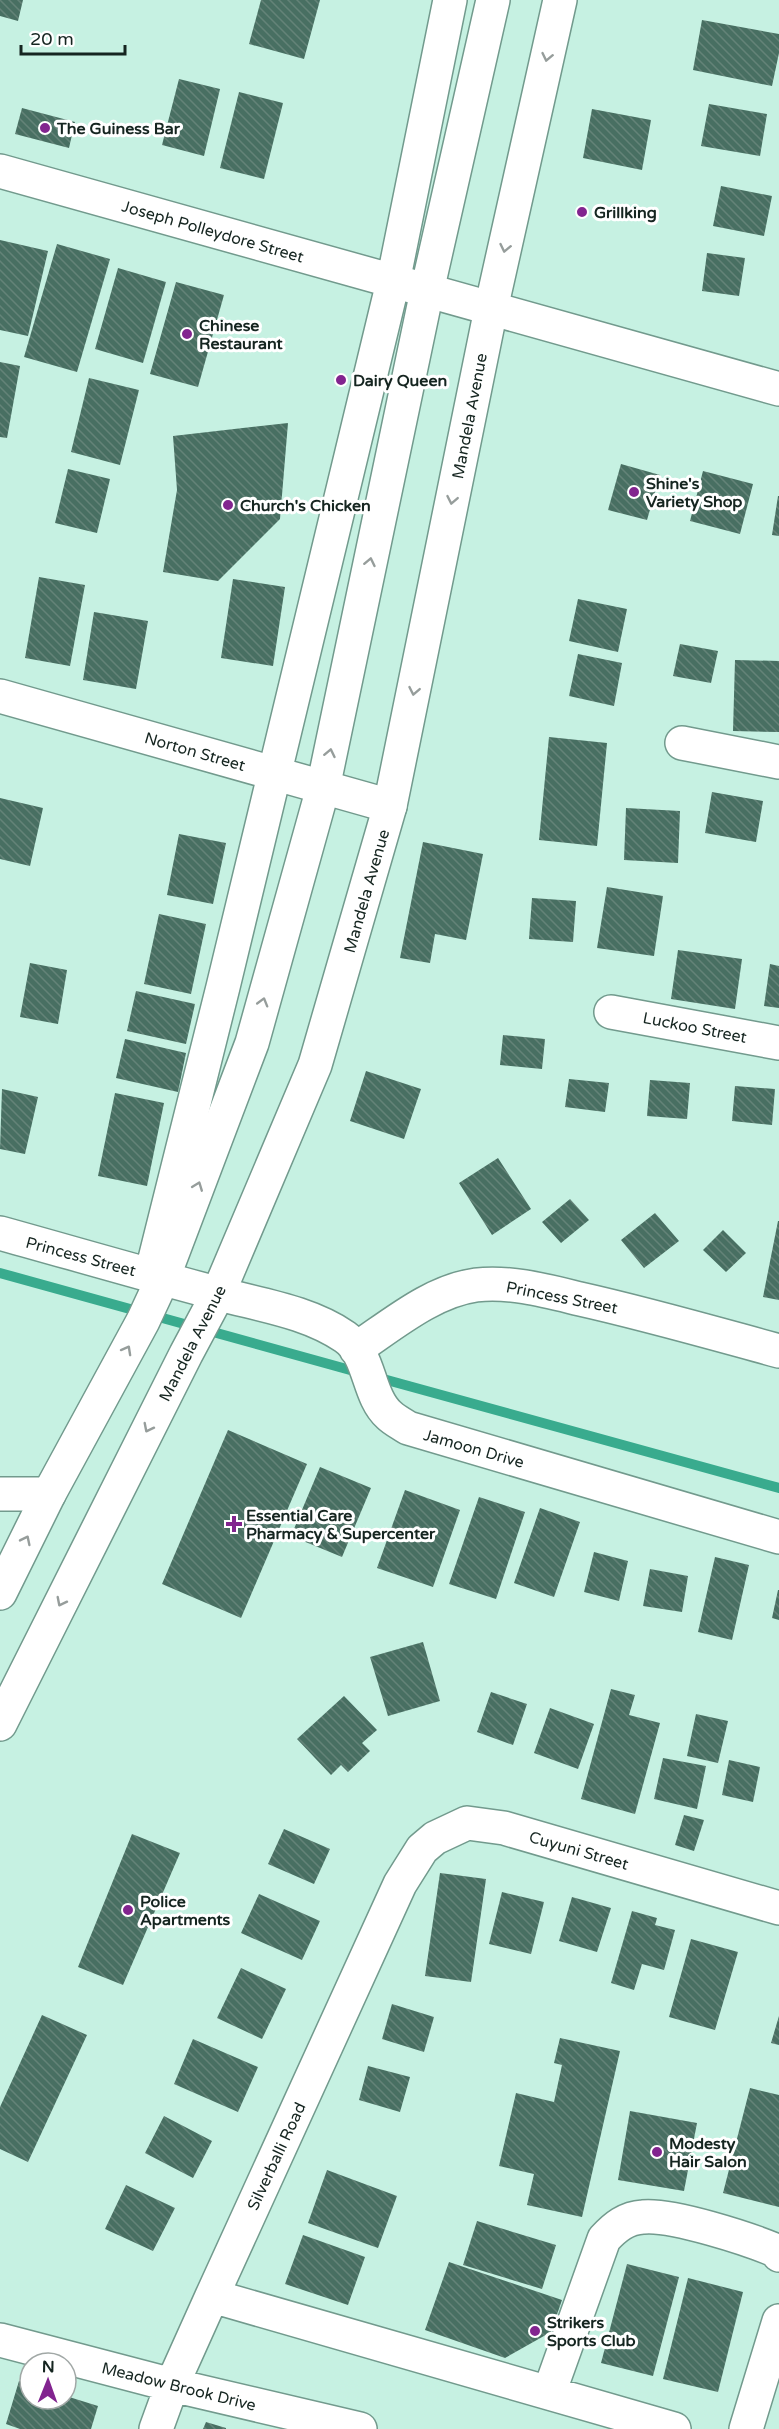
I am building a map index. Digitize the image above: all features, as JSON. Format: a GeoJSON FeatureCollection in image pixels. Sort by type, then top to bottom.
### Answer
{"type":"FeatureCollection","features":[{"type":"Feature","properties":{"kind":"street"},"geometry":{"type":"LineString","coordinates":[[153,1293],[393,282],[450,0]]}},
{"type":"Feature","properties":{"kind":"street"},"geometry":{"type":"LineString","coordinates":[[0,1593],[153,1293],[252,1043],[323,788],[427,291],[493,0]]}},
{"type":"Feature","properties":{"kind":"street","name":"Mandela Avenue"},"geometry":{"type":"LineString","coordinates":[[0,1724],[205,1318],[315,1065],[390,806],[491,309],[560,0]]}},
{"type":"Feature","properties":{"kind":"street","name":"Joseph Polleydore Street"},"geometry":{"type":"LineString","coordinates":[[0,171],[491,309]]}},
{"type":"Feature","properties":{"kind":"street"},"geometry":{"type":"LineString","coordinates":[[491,309],[779,389]]}},
{"type":"Feature","properties":{"kind":"street","name":"Norton Street"},"geometry":{"type":"LineString","coordinates":[[0,696],[390,806]]}},
{"type":"Feature","properties":{"kind":"street"},"geometry":{"type":"LineString","coordinates":[[682,743],[779,762]]}},
{"type":"Feature","properties":{"kind":"street","name":"Luckoo Street"},"geometry":{"type":"LineString","coordinates":[[611,1012],[779,1043]]}},
{"type":"Feature","properties":{"kind":"street","name":"Princess Street"},"geometry":{"type":"LineString","coordinates":[[0,1233],[153,1293],[205,1318]]}},
{"type":"Feature","properties":{"kind":"street","name":"Princess Street"},"geometry":{"type":"LineString","coordinates":[[358,1354],[420,1306],[475,1285],[528,1287],[639,1312],[779,1352]]}},
{"type":"Feature","properties":{"kind":"street","name":"Jamoon Drive"},"geometry":{"type":"LineString","coordinates":[[205,1318],[281,1309],[326,1326],[346,1338],[358,1354],[377,1397],[388,1415],[408,1428],[779,1537]]}},
{"type":"Feature","properties":{"kind":"street"},"geometry":{"type":"LineString","coordinates":[[0,1494],[49,1494]]}},
{"type":"Feature","properties":{"kind":"street","name":"Cuyuni Street"},"geometry":{"type":"LineString","coordinates":[[400,1884],[422,1850],[435,1838],[467,1823],[504,1828],[779,1908]]}},
{"type":"Feature","properties":{"kind":"street","name":"Silverballi Road"},"geometry":{"type":"LineString","coordinates":[[156,2429],[172,2385],[400,1884]]}},
{"type":"Feature","properties":{"kind":"street"},"geometry":{"type":"LineString","coordinates":[[549,2393],[604,2239],[618,2224],[643,2217],[674,2220],[762,2245],[777,2251],[779,2255]]}},
{"type":"Feature","properties":{"kind":"street"},"geometry":{"type":"LineString","coordinates":[[212,2296],[674,2429]]}},
{"type":"Feature","properties":{"kind":"street"},"geometry":{"type":"LineString","coordinates":[[746,2429],[779,2321]]}},
{"type":"Feature","properties":{"kind":"street","name":"Meadow Brook Drive"},"geometry":{"type":"LineString","coordinates":[[0,2340],[172,2385],[360,2429]]}},
{"type":"Feature","properties":{"kind":"building"},"geometry":{"type":"Polygon","coordinates":[[[0,0],[23,0],[18,21],[0,16],[0,0]]]}},
{"type":"Feature","properties":{"kind":"building"},"geometry":{"type":"Polygon","coordinates":[[[261,0],[320,0],[304,59],[249,44],[261,0]]]}},
{"type":"Feature","properties":{"kind":"building"},"geometry":{"type":"Polygon","coordinates":[[[702,20],[779,34],[779,53],[772,86],[693,70],[702,20]]]}},
{"type":"Feature","properties":{"kind":"building"},"geometry":{"type":"Polygon","coordinates":[[[179,79],[220,89],[204,156],[162,145],[179,79]]]}},
{"type":"Feature","properties":{"kind":"building"},"geometry":{"type":"Polygon","coordinates":[[[239,92],[283,103],[264,179],[220,168],[239,92]]]}},
{"type":"Feature","properties":{"kind":"building"},"geometry":{"type":"Polygon","coordinates":[[[709,104],[767,114],[760,156],[701,146],[709,104]]]}},
{"type":"Feature","properties":{"kind":"building","name":"The Guiness Bar"},"geometry":{"type":"Polygon","coordinates":[[[22,108],[75,122],[69,148],[15,134],[22,108]]]}},
{"type":"Feature","properties":{"kind":"building"},"geometry":{"type":"Polygon","coordinates":[[[592,109],[651,120],[642,170],[583,158],[592,109]]]}},
{"type":"Feature","properties":{"kind":"building"},"geometry":{"type":"Polygon","coordinates":[[[721,186],[772,196],[764,236],[713,226],[721,186]]]}},
{"type":"Feature","properties":{"kind":"building"},"geometry":{"type":"Polygon","coordinates":[[[0,240],[48,251],[28,336],[0,330],[0,240]]]}},
{"type":"Feature","properties":{"kind":"building"},"geometry":{"type":"Polygon","coordinates":[[[57,244],[110,259],[77,372],[24,357],[57,244]]]}},
{"type":"Feature","properties":{"kind":"building"},"geometry":{"type":"Polygon","coordinates":[[[707,253],[745,258],[739,296],[702,291],[707,253]]]}},
{"type":"Feature","properties":{"kind":"building"},"geometry":{"type":"Polygon","coordinates":[[[118,268],[166,282],[143,363],[95,349],[118,268]]]}},
{"type":"Feature","properties":{"kind":"building","name":"Chinese Restaurant"},"geometry":{"type":"Polygon","coordinates":[[[176,282],[224,295],[198,387],[150,374],[176,282]]]}},
{"type":"Feature","properties":{"kind":"building"},"geometry":{"type":"Polygon","coordinates":[[[0,362],[20,366],[7,438],[0,437],[0,362]]]}},
{"type":"Feature","properties":{"kind":"building"},"geometry":{"type":"Polygon","coordinates":[[[89,378],[139,390],[120,465],[71,452],[89,378]]]}},
{"type":"Feature","properties":{"kind":"building","name":"Church's Chicken"},"geometry":{"type":"Polygon","coordinates":[[[288,423],[280,519],[218,581],[163,572],[177,490],[173,436],[288,423]]]}},
{"type":"Feature","properties":{"kind":"building","name":"Shine's Variety Shop"},"geometry":{"type":"Polygon","coordinates":[[[621,464],[660,475],[647,520],[608,510],[621,464]]]}},
{"type":"Feature","properties":{"kind":"building"},"geometry":{"type":"Polygon","coordinates":[[[68,469],[110,479],[97,533],[55,523],[68,469]]]}},
{"type":"Feature","properties":{"kind":"building"},"geometry":{"type":"Polygon","coordinates":[[[703,471],[753,484],[740,534],[690,521],[703,471]]]}},
{"type":"Feature","properties":{"kind":"building"},"geometry":{"type":"Polygon","coordinates":[[[779,496],[779,536],[772,535],[779,496]]]}},
{"type":"Feature","properties":{"kind":"building"},"geometry":{"type":"Polygon","coordinates":[[[39,577],[85,585],[70,666],[25,658],[39,577]]]}},
{"type":"Feature","properties":{"kind":"building"},"geometry":{"type":"Polygon","coordinates":[[[233,579],[285,587],[273,666],[221,658],[233,579]]]}},
{"type":"Feature","properties":{"kind":"building"},"geometry":{"type":"Polygon","coordinates":[[[578,599],[627,609],[618,652],[569,641],[578,599]]]}},
{"type":"Feature","properties":{"kind":"building"},"geometry":{"type":"Polygon","coordinates":[[[94,612],[148,621],[136,689],[83,680],[94,612]]]}},
{"type":"Feature","properties":{"kind":"building"},"geometry":{"type":"Polygon","coordinates":[[[680,644],[718,651],[711,683],[673,676],[680,644]]]}},
{"type":"Feature","properties":{"kind":"building"},"geometry":{"type":"Polygon","coordinates":[[[578,654],[622,663],[614,706],[569,696],[578,654]]]}},
{"type":"Feature","properties":{"kind":"building"},"geometry":{"type":"Polygon","coordinates":[[[735,660],[779,661],[779,732],[733,731],[735,660]]]}},
{"type":"Feature","properties":{"kind":"building"},"geometry":{"type":"Polygon","coordinates":[[[549,737],[607,743],[597,846],[539,840],[549,737]]]}},
{"type":"Feature","properties":{"kind":"building"},"geometry":{"type":"Polygon","coordinates":[[[712,792],[763,801],[756,842],[705,833],[712,792]]]}},
{"type":"Feature","properties":{"kind":"building"},"geometry":{"type":"Polygon","coordinates":[[[0,798],[43,808],[30,866],[0,859],[0,798]]]}},
{"type":"Feature","properties":{"kind":"building"},"geometry":{"type":"Polygon","coordinates":[[[626,808],[680,811],[678,863],[624,860],[626,808]]]}},
{"type":"Feature","properties":{"kind":"building"},"geometry":{"type":"Polygon","coordinates":[[[179,834],[226,843],[213,904],[167,895],[179,834]]]}},
{"type":"Feature","properties":{"kind":"building"},"geometry":{"type":"Polygon","coordinates":[[[423,842],[483,854],[466,940],[435,934],[430,963],[400,958],[423,842]]]}},
{"type":"Feature","properties":{"kind":"building"},"geometry":{"type":"Polygon","coordinates":[[[607,887],[663,896],[654,956],[597,948],[607,887]]]}},
{"type":"Feature","properties":{"kind":"building"},"geometry":{"type":"Polygon","coordinates":[[[532,898],[576,901],[573,942],[529,939],[532,898]]]}},
{"type":"Feature","properties":{"kind":"building"},"geometry":{"type":"Polygon","coordinates":[[[159,914],[206,924],[191,994],[144,984],[159,914]]]}},
{"type":"Feature","properties":{"kind":"building"},"geometry":{"type":"Polygon","coordinates":[[[678,950],[742,959],[735,1009],[671,999],[678,950]]]}},
{"type":"Feature","properties":{"kind":"building"},"geometry":{"type":"Polygon","coordinates":[[[30,963],[67,970],[58,1024],[20,1017],[30,963]]]}},
{"type":"Feature","properties":{"kind":"building"},"geometry":{"type":"Polygon","coordinates":[[[770,964],[779,966],[779,1008],[764,1006],[770,964]]]}},
{"type":"Feature","properties":{"kind":"building"},"geometry":{"type":"Polygon","coordinates":[[[136,991],[195,1004],[186,1044],[127,1031],[136,991]]]}},
{"type":"Feature","properties":{"kind":"building"},"geometry":{"type":"Polygon","coordinates":[[[503,1035],[545,1039],[542,1069],[500,1065],[503,1035]]]}},
{"type":"Feature","properties":{"kind":"building"},"geometry":{"type":"Polygon","coordinates":[[[125,1039],[186,1053],[178,1092],[116,1078],[125,1039]]]}},
{"type":"Feature","properties":{"kind":"building"},"geometry":{"type":"Polygon","coordinates":[[[366,1071],[421,1089],[404,1139],[350,1121],[366,1071]]]}},
{"type":"Feature","properties":{"kind":"building"},"geometry":{"type":"Polygon","coordinates":[[[569,1079],[609,1083],[605,1112],[565,1107],[569,1079]]]}},
{"type":"Feature","properties":{"kind":"building"},"geometry":{"type":"Polygon","coordinates":[[[650,1080],[690,1083],[687,1119],[647,1116],[650,1080]]]}},
{"type":"Feature","properties":{"kind":"building"},"geometry":{"type":"Polygon","coordinates":[[[735,1086],[775,1089],[772,1125],[732,1121],[735,1086]]]}},
{"type":"Feature","properties":{"kind":"building"},"geometry":{"type":"Polygon","coordinates":[[[2,1089],[38,1097],[25,1154],[0,1149],[2,1089]]]}},
{"type":"Feature","properties":{"kind":"building"},"geometry":{"type":"Polygon","coordinates":[[[115,1093],[164,1103],[147,1186],[98,1176],[115,1093]]]}},
{"type":"Feature","properties":{"kind":"building"},"geometry":{"type":"Polygon","coordinates":[[[498,1158],[531,1209],[492,1235],[459,1183],[498,1158]]]}},
{"type":"Feature","properties":{"kind":"building"},"geometry":{"type":"Polygon","coordinates":[[[570,1199],[589,1220],[561,1243],[542,1222],[570,1199]]]}},
{"type":"Feature","properties":{"kind":"building"},"geometry":{"type":"Polygon","coordinates":[[[655,1213],[679,1241],[644,1268],[621,1240],[655,1213]]]}},
{"type":"Feature","properties":{"kind":"building"},"geometry":{"type":"Polygon","coordinates":[[[779,1221],[779,1300],[763,1297],[779,1221]]]}},
{"type":"Feature","properties":{"kind":"building"},"geometry":{"type":"Polygon","coordinates":[[[723,1230],[746,1253],[726,1272],[703,1250],[723,1230]]]}},
{"type":"Feature","properties":{"kind":"building","name":"Essential Care Pharmacy & Supercenter"},"geometry":{"type":"Polygon","coordinates":[[[228,1430],[307,1464],[241,1618],[162,1584],[228,1430]]]}},
{"type":"Feature","properties":{"kind":"building"},"geometry":{"type":"Polygon","coordinates":[[[320,1467],[371,1488],[342,1557],[291,1536],[320,1467]]]}},
{"type":"Feature","properties":{"kind":"building"},"geometry":{"type":"Polygon","coordinates":[[[405,1490],[460,1510],[433,1587],[377,1568],[405,1490]]]}},
{"type":"Feature","properties":{"kind":"building"},"geometry":{"type":"Polygon","coordinates":[[[479,1497],[525,1512],[496,1599],[449,1584],[479,1497]]]}},
{"type":"Feature","properties":{"kind":"building"},"geometry":{"type":"Polygon","coordinates":[[[540,1508],[580,1522],[554,1597],[514,1583],[540,1508]]]}},
{"type":"Feature","properties":{"kind":"building"},"geometry":{"type":"Polygon","coordinates":[[[594,1552],[628,1561],[619,1601],[584,1592],[594,1552]]]}},
{"type":"Feature","properties":{"kind":"building"},"geometry":{"type":"Polygon","coordinates":[[[715,1557],[749,1565],[732,1640],[698,1632],[715,1557]]]}},
{"type":"Feature","properties":{"kind":"building"},"geometry":{"type":"Polygon","coordinates":[[[650,1569],[688,1576],[682,1612],[643,1606],[650,1569]]]}},
{"type":"Feature","properties":{"kind":"building"},"geometry":{"type":"Polygon","coordinates":[[[779,1590],[779,1620],[772,1618],[779,1590]]]}},
{"type":"Feature","properties":{"kind":"building"},"geometry":{"type":"Polygon","coordinates":[[[423,1642],[440,1701],[388,1716],[370,1657],[423,1642]]]}},
{"type":"Feature","properties":{"kind":"building"},"geometry":{"type":"Polygon","coordinates":[[[611,1689],[635,1695],[629,1715],[660,1723],[635,1814],[581,1799],[611,1689]]]}},
{"type":"Feature","properties":{"kind":"building"},"geometry":{"type":"Polygon","coordinates":[[[491,1692],[527,1704],[513,1745],[477,1732],[491,1692]]]}},
{"type":"Feature","properties":{"kind":"building"},"geometry":{"type":"Polygon","coordinates":[[[344,1696],[377,1730],[362,1743],[370,1751],[348,1772],[341,1765],[331,1775],[297,1739],[344,1696]]]}},
{"type":"Feature","properties":{"kind":"building"},"geometry":{"type":"Polygon","coordinates":[[[550,1708],[594,1724],[578,1769],[534,1753],[550,1708]]]}},
{"type":"Feature","properties":{"kind":"building"},"geometry":{"type":"Polygon","coordinates":[[[696,1714],[728,1721],[718,1763],[687,1756],[696,1714]]]}},
{"type":"Feature","properties":{"kind":"building"},"geometry":{"type":"Polygon","coordinates":[[[663,1758],[706,1766],[697,1809],[654,1799],[663,1758]]]}},
{"type":"Feature","properties":{"kind":"building"},"geometry":{"type":"Polygon","coordinates":[[[729,1760],[760,1767],[753,1802],[722,1795],[729,1760]]]}},
{"type":"Feature","properties":{"kind":"building"},"geometry":{"type":"Polygon","coordinates":[[[684,1815],[704,1820],[694,1851],[675,1845],[684,1815]]]}},
{"type":"Feature","properties":{"kind":"building"},"geometry":{"type":"Polygon","coordinates":[[[284,1829],[330,1849],[314,1884],[268,1864],[284,1829]]]}},
{"type":"Feature","properties":{"kind":"building","name":"Police Apartments"},"geometry":{"type":"Polygon","coordinates":[[[132,1834],[180,1853],[123,1985],[78,1967],[132,1834]]]}},
{"type":"Feature","properties":{"kind":"building"},"geometry":{"type":"Polygon","coordinates":[[[440,1873],[486,1879],[471,1982],[425,1976],[440,1873]]]}},
{"type":"Feature","properties":{"kind":"building"},"geometry":{"type":"Polygon","coordinates":[[[502,1892],[544,1902],[531,1954],[489,1944],[502,1892]]]}},
{"type":"Feature","properties":{"kind":"building"},"geometry":{"type":"Polygon","coordinates":[[[259,1894],[320,1921],[302,1960],[241,1933],[259,1894]]]}},
{"type":"Feature","properties":{"kind":"building"},"geometry":{"type":"Polygon","coordinates":[[[572,1897],[611,1908],[597,1952],[559,1941],[572,1897]]]}},
{"type":"Feature","properties":{"kind":"building"},"geometry":{"type":"Polygon","coordinates":[[[632,1911],[657,1918],[655,1925],[675,1930],[664,1970],[642,1964],[634,1990],[611,1983],[632,1911]]]}},
{"type":"Feature","properties":{"kind":"building"},"geometry":{"type":"Polygon","coordinates":[[[691,1939],[738,1952],[715,2030],[669,2017],[691,1939]]]}},
{"type":"Feature","properties":{"kind":"building"},"geometry":{"type":"Polygon","coordinates":[[[241,1968],[286,1989],[262,2039],[217,2018],[241,1968]]]}},
{"type":"Feature","properties":{"kind":"building"},"geometry":{"type":"Polygon","coordinates":[[[392,2004],[434,2017],[424,2052],[382,2039],[392,2004]]]}},
{"type":"Feature","properties":{"kind":"building"},"geometry":{"type":"Polygon","coordinates":[[[42,2015],[87,2035],[28,2162],[0,2149],[0,2107],[42,2015]]]}},
{"type":"Feature","properties":{"kind":"building"},"geometry":{"type":"Polygon","coordinates":[[[779,2016],[779,2045],[771,2043],[779,2016]]]}},
{"type":"Feature","properties":{"kind":"building"},"geometry":{"type":"Polygon","coordinates":[[[560,2038],[620,2051],[582,2217],[527,2205],[534,2174],[499,2166],[516,2093],[554,2102],[562,2065],[554,2063],[560,2038]]]}},
{"type":"Feature","properties":{"kind":"building"},"geometry":{"type":"Polygon","coordinates":[[[193,2039],[258,2067],[238,2112],[174,2084],[193,2039]]]}},
{"type":"Feature","properties":{"kind":"building"},"geometry":{"type":"Polygon","coordinates":[[[368,2066],[410,2077],[400,2112],[359,2100],[368,2066]]]}},
{"type":"Feature","properties":{"kind":"building"},"geometry":{"type":"Polygon","coordinates":[[[750,2088],[779,2095],[779,2207],[723,2193],[750,2088]]]}},
{"type":"Feature","properties":{"kind":"building","name":"Modesty Hair Salon"},"geometry":{"type":"Polygon","coordinates":[[[630,2111],[697,2123],[684,2191],[618,2180],[630,2111]]]}},
{"type":"Feature","properties":{"kind":"building"},"geometry":{"type":"Polygon","coordinates":[[[164,2116],[212,2141],[193,2178],[145,2153],[164,2116]]]}},
{"type":"Feature","properties":{"kind":"building"},"geometry":{"type":"Polygon","coordinates":[[[327,2170],[397,2196],[378,2248],[308,2223],[327,2170]]]}},
{"type":"Feature","properties":{"kind":"building"},"geometry":{"type":"Polygon","coordinates":[[[126,2185],[175,2208],[153,2251],[105,2229],[126,2185]]]}},
{"type":"Feature","properties":{"kind":"building"},"geometry":{"type":"Polygon","coordinates":[[[477,2221],[556,2245],[542,2289],[463,2265],[477,2221]]]}},
{"type":"Feature","properties":{"kind":"building"},"geometry":{"type":"Polygon","coordinates":[[[303,2235],[365,2257],[348,2305],[285,2284],[303,2235]]]}},
{"type":"Feature","properties":{"kind":"building"},"geometry":{"type":"Polygon","coordinates":[[[449,2262],[562,2300],[551,2332],[505,2358],[425,2330],[449,2262]]]}},
{"type":"Feature","properties":{"kind":"building"},"geometry":{"type":"Polygon","coordinates":[[[627,2264],[679,2277],[653,2376],[601,2363],[627,2264]]]}},
{"type":"Feature","properties":{"kind":"building"},"geometry":{"type":"Polygon","coordinates":[[[688,2278],[743,2292],[718,2392],[663,2379],[688,2278]]]}},
{"type":"Feature","properties":{"kind":"building"},"geometry":{"type":"Polygon","coordinates":[[[18,2384],[18,2411],[78,2411],[78,2400],[98,2406],[91,2429],[20,2429],[6,2424],[18,2384]]]}},
{"type":"Feature","properties":{"kind":"building"},"geometry":{"type":"Polygon","coordinates":[[[206,2422],[226,2428],[226,2429],[203,2429],[206,2422]]]}},
{"type":"Feature","properties":{"kind":"waterway"},"geometry":{"type":"LineString","coordinates":[[0,1273],[361,1373]]}},
{"type":"Feature","properties":{"kind":"waterway"},"geometry":{"type":"LineString","coordinates":[[376,1377],[779,1488]]}},
{"type":"Feature","properties":{"kind":"place","name":"The Guiness Bar"},"geometry":{"type":"Point","coordinates":[45,128]}},
{"type":"Feature","properties":{"kind":"place","name":"Grillking"},"geometry":{"type":"Point","coordinates":[582,212]}},
{"type":"Feature","properties":{"kind":"place","name":"Chinese Restaurant"},"geometry":{"type":"Point","coordinates":[187,334]}},
{"type":"Feature","properties":{"kind":"place","name":"Dairy Queen"},"geometry":{"type":"Point","coordinates":[341,380]}},
{"type":"Feature","properties":{"kind":"place","name":"Shine's Variety Shop"},"geometry":{"type":"Point","coordinates":[634,492]}},
{"type":"Feature","properties":{"kind":"place","name":"Church's Chicken"},"geometry":{"type":"Point","coordinates":[228,505]}},
{"type":"Feature","properties":{"kind":"place","name":"Essential Care Pharmacy & Supercenter"},"geometry":{"type":"Point","coordinates":[234,1524]}},
{"type":"Feature","properties":{"kind":"place","name":"Police Apartments"},"geometry":{"type":"Point","coordinates":[128,1910]}},
{"type":"Feature","properties":{"kind":"place","name":"Modesty Hair Salon"},"geometry":{"type":"Point","coordinates":[657,2152]}},
{"type":"Feature","properties":{"kind":"place","name":"Strikers Sports Club"},"geometry":{"type":"Point","coordinates":[535,2331]}}]}
